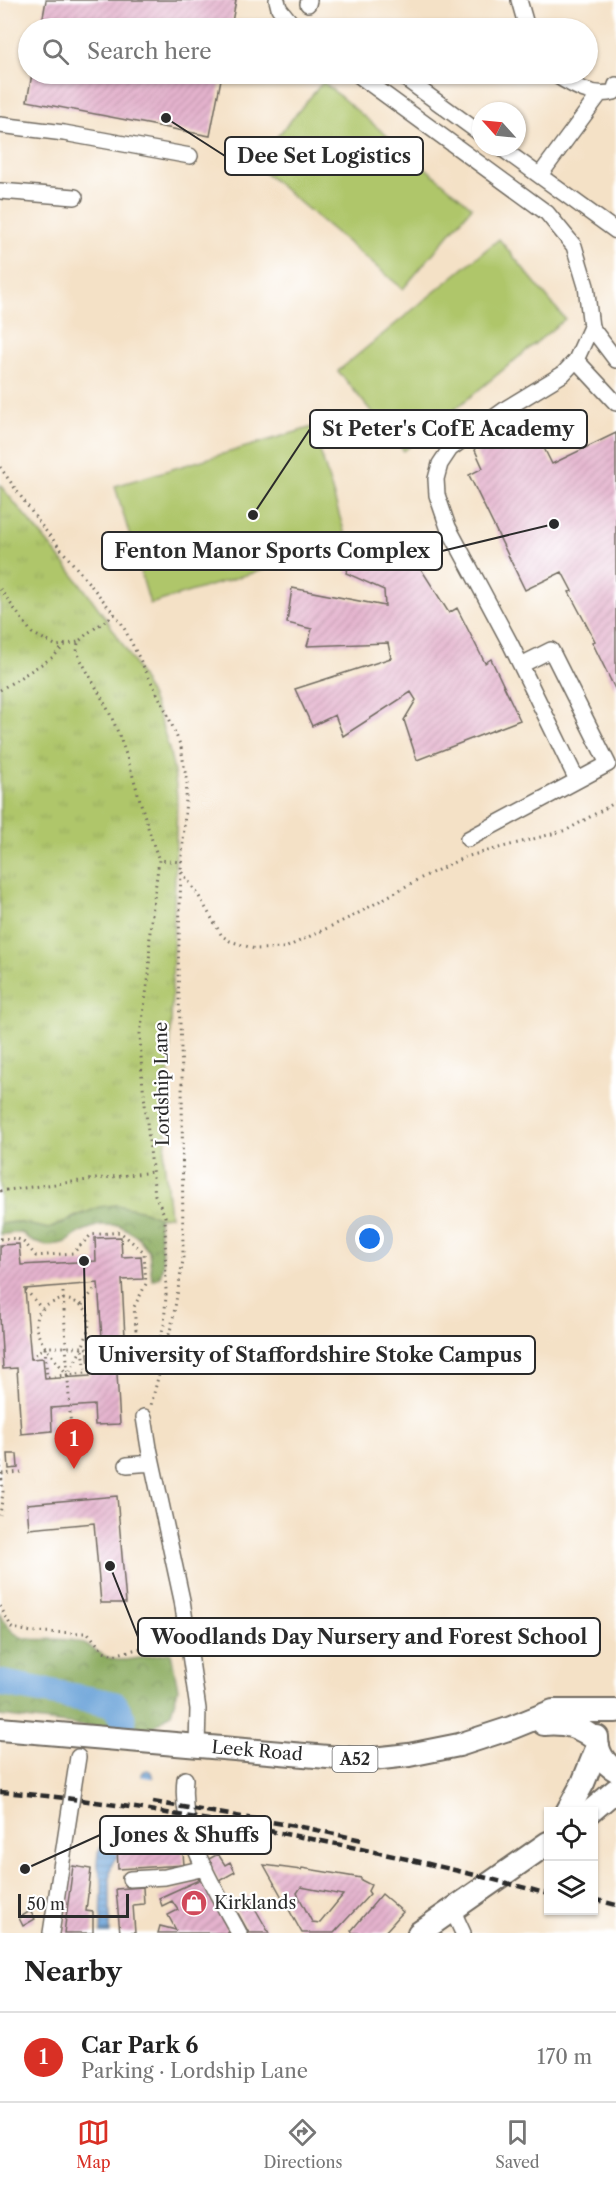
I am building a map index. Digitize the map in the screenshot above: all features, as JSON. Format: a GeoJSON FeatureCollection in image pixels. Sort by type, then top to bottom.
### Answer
{"type":"FeatureCollection","features":[{"type":"Feature","properties":{"kind":"highway","name":"Leek Road"},"geometry":{"type":"LineString","coordinates":[[0,1729],[363,1760],[409,1755],[459,1745],[553,1711],[616,1713]]}},
{"type":"Feature","properties":{"kind":"highway"},"geometry":{"type":"LineString","coordinates":[[570,1807],[583,1784],[603,1724],[616,1713]]}},
{"type":"Feature","properties":{"kind":"highway","name":"Leek Road"},"geometry":{"type":"LineString","coordinates":[[511,1728],[554,1723],[570,1725],[584,1730],[597,1744]]}},
{"type":"Feature","properties":{"kind":"highway"},"geometry":{"type":"LineString","coordinates":[[597,1744],[603,1761],[616,1770]]}},
{"type":"Feature","properties":{"kind":"highway"},"geometry":{"type":"LineString","coordinates":[[596,1807],[616,1790]]}},
{"type":"Feature","properties":{"kind":"highway"},"geometry":{"type":"LineString","coordinates":[[422,1932],[544,1843]]}},
{"type":"Feature","properties":{"kind":"street"},"geometry":{"type":"LineString","coordinates":[[277,0],[279,8],[287,18]]}},
{"type":"Feature","properties":{"kind":"street"},"geometry":{"type":"LineString","coordinates":[[519,0],[524,18]]}},
{"type":"Feature","properties":{"kind":"street"},"geometry":{"type":"LineString","coordinates":[[371,84],[547,213],[574,246],[586,286],[591,327],[616,360]]}},
{"type":"Feature","properties":{"kind":"street"},"geometry":{"type":"LineString","coordinates":[[413,84],[472,127]]}},
{"type":"Feature","properties":{"kind":"street"},"geometry":{"type":"LineString","coordinates":[[573,84],[588,92],[611,91]]}},
{"type":"Feature","properties":{"kind":"street"},"geometry":{"type":"LineString","coordinates":[[540,176],[611,91]]}},
{"type":"Feature","properties":{"kind":"street"},"geometry":{"type":"LineString","coordinates":[[0,125],[64,133],[190,156]]}},
{"type":"Feature","properties":{"kind":"street"},"geometry":{"type":"LineString","coordinates":[[512,156],[616,231]]}},
{"type":"Feature","properties":{"kind":"street"},"geometry":{"type":"LineString","coordinates":[[0,191],[75,197]]}},
{"type":"Feature","properties":{"kind":"street"},"geometry":{"type":"LineString","coordinates":[[577,780],[521,665],[448,526],[437,495],[436,479],[440,464],[450,449],[507,408],[562,374],[576,360],[591,327]]}},
{"type":"Feature","properties":{"kind":"street"},"geometry":{"type":"LineString","coordinates":[[576,360],[616,402]]}},
{"type":"Feature","properties":{"kind":"street"},"geometry":{"type":"LineString","coordinates":[[468,839],[608,764],[551,650],[521,665]]}},
{"type":"Feature","properties":{"kind":"street"},"geometry":{"type":"LineString","coordinates":[[144,1416],[182,1600],[198,1709],[196,1746]]}},
{"type":"Feature","properties":{"kind":"street"},"geometry":{"type":"LineString","coordinates":[[127,1466],[152,1463]]}},
{"type":"Feature","properties":{"kind":"street"},"geometry":{"type":"LineString","coordinates":[[187,1639],[223,1629]]}},
{"type":"Feature","properties":{"kind":"street"},"geometry":{"type":"LineString","coordinates":[[51,1933],[78,1757]]}},
{"type":"Feature","properties":{"kind":"street"},"geometry":{"type":"LineString","coordinates":[[185,1779],[183,1799],[192,1841],[239,1933]]}},
{"type":"Feature","properties":{"kind":"street"},"geometry":{"type":"LineString","coordinates":[[130,1879],[165,1877],[205,1868]]}},
{"type":"Feature","properties":{"kind":"street"},"geometry":{"type":"LineString","coordinates":[[452,1909],[464,1933]]}},
{"type":"Feature","properties":{"kind":"path","name":"Lordship Lane"},"geometry":{"type":"LineString","coordinates":[[0,467],[41,525],[121,622],[167,713],[181,747],[187,784],[181,862],[178,973],[182,1074],[183,1260],[161,1373],[149,1411],[144,1416]]}},
{"type":"Feature","properties":{"kind":"path"},"geometry":{"type":"LineString","coordinates":[[0,589],[32,633],[57,646],[78,642],[115,614]]}},
{"type":"Feature","properties":{"kind":"path"},"geometry":{"type":"LineString","coordinates":[[0,1239],[16,1237],[25,1241],[36,1256],[60,1255],[73,1253],[92,1235],[120,1232],[144,1252],[146,1284],[134,1307],[137,1341],[158,1345],[164,1325],[167,1246],[165,1216],[155,1195],[152,1172],[140,1034],[149,975],[150,929],[159,860],[128,763],[110,715],[77,652],[78,642]]}},
{"type":"Feature","properties":{"kind":"path"},"geometry":{"type":"LineString","coordinates":[[0,690],[53,657],[65,644]]}},
{"type":"Feature","properties":{"kind":"path"},"geometry":{"type":"LineString","coordinates":[[181,870],[222,936],[255,949],[285,948],[355,915],[417,880],[465,857],[567,830],[616,802]]}},
{"type":"Feature","properties":{"kind":"path"},"geometry":{"type":"LineString","coordinates":[[159,860],[181,862]]}},
{"type":"Feature","properties":{"kind":"path"},"geometry":{"type":"LineString","coordinates":[[0,1191],[152,1172]]}},
{"type":"Feature","properties":{"kind":"path"},"geometry":{"type":"LineString","coordinates":[[82,1305],[96,1287]]}},
{"type":"Feature","properties":{"kind":"path"},"geometry":{"type":"LineString","coordinates":[[26,1290],[42,1308]]}},
{"type":"Feature","properties":{"kind":"path"},"geometry":{"type":"LineString","coordinates":[[63,1292],[72,1449]]}},
{"type":"Feature","properties":{"kind":"path"},"geometry":{"type":"LineString","coordinates":[[63,1299],[74,1300],[82,1305],[90,1322],[83,1347],[68,1375],[44,1347],[35,1327],[42,1308],[53,1301],[63,1299]]}},
{"type":"Feature","properties":{"kind":"path"},"geometry":{"type":"LineString","coordinates":[[44,1347],[47,1377],[86,1373],[83,1347]]}},
{"type":"Feature","properties":{"kind":"path"},"geometry":{"type":"LineString","coordinates":[[31,1359],[44,1347],[83,1347],[103,1352]]}},
{"type":"Feature","properties":{"kind":"path"},"geometry":{"type":"LineString","coordinates":[[0,1461],[3,1492],[0,1515]]}},
{"type":"Feature","properties":{"kind":"path"},"geometry":{"type":"LineString","coordinates":[[2,1474],[21,1472]]}},
{"type":"Feature","properties":{"kind":"path"},"geometry":{"type":"LineString","coordinates":[[0,1606],[12,1628],[31,1632],[88,1633],[103,1651],[114,1655],[187,1639]]}},
{"type":"Feature","properties":{"kind":"green space"},"geometry":{"type":"Polygon","coordinates":[[[321,84],[325,84],[472,207],[403,289],[254,164],[321,84]]]}},
{"type":"Feature","properties":{"kind":"green space"},"geometry":{"type":"Polygon","coordinates":[[[499,239],[565,319],[404,451],[338,371],[499,239]]]}},
{"type":"Feature","properties":{"kind":"green space"},"geometry":{"type":"Polygon","coordinates":[[[313,427],[348,544],[150,604],[115,486],[313,427]]]}},
{"type":"Feature","properties":{"kind":"green space"},"geometry":{"type":"Polygon","coordinates":[[[0,485],[87,592],[113,630],[137,669],[156,709],[170,752],[177,798],[171,1026],[164,1159],[170,1216],[158,1217],[144,1211],[116,1205],[80,1214],[49,1229],[16,1222],[0,1224],[0,485]]]}},
{"type":"Feature","properties":{"kind":"green space"},"geometry":{"type":"Polygon","coordinates":[[[116,1205],[144,1211],[158,1217],[163,1264],[160,1277],[152,1280],[149,1251],[137,1236],[119,1225],[99,1225],[80,1232],[67,1242],[49,1246],[33,1242],[20,1232],[0,1235],[0,1224],[16,1222],[49,1229],[99,1207],[116,1205]]]}},
{"type":"Feature","properties":{"kind":"green space"},"geometry":{"type":"Polygon","coordinates":[[[0,1613],[7,1625],[23,1638],[75,1641],[103,1655],[120,1660],[171,1653],[178,1689],[171,1713],[150,1730],[110,1729],[0,1716],[0,1685],[79,1700],[107,1711],[116,1719],[123,1720],[128,1712],[123,1702],[112,1696],[0,1675],[0,1613]]]}},
{"type":"Feature","properties":{"kind":"water"},"geometry":{"type":"Polygon","coordinates":[[[143,1771],[151,1772],[153,1779],[143,1831],[134,1839],[134,1845],[119,1855],[111,1866],[110,1933],[101,1933],[102,1883],[97,1862],[98,1853],[103,1844],[127,1825],[143,1771]]]}},
{"type":"Feature","properties":{"kind":"pier"},"geometry":{"type":"Polygon","coordinates":[[[138,1776],[156,1779],[147,1827],[124,1824],[138,1776]]]}},
{"type":"Feature","properties":{"kind":"building"},"geometry":{"type":"Polygon","coordinates":[[[46,0],[236,0],[233,18],[43,18],[46,0]]]}},
{"type":"Feature","properties":{"kind":"building"},"geometry":{"type":"Polygon","coordinates":[[[30,84],[220,84],[210,136],[27,101],[30,84]]]}},
{"type":"Feature","properties":{"kind":"building"},"geometry":{"type":"Polygon","coordinates":[[[518,427],[526,444],[539,438],[552,464],[616,433],[616,691],[592,642],[595,641],[569,592],[572,591],[562,572],[525,590],[469,475],[483,468],[474,448],[518,427]]]}},
{"type":"Feature","properties":{"kind":"building"},"geometry":{"type":"Polygon","coordinates":[[[362,542],[412,569],[418,564],[449,613],[457,608],[485,663],[491,659],[520,720],[417,760],[404,720],[416,700],[411,692],[343,736],[335,715],[312,726],[295,689],[391,658],[388,643],[307,646],[312,629],[287,623],[292,588],[385,606],[384,590],[346,573],[362,542]]]}},
{"type":"Feature","properties":{"kind":"building"},"geometry":{"type":"Polygon","coordinates":[[[121,1237],[122,1257],[141,1256],[143,1279],[122,1280],[126,1356],[116,1357],[120,1424],[95,1425],[94,1405],[51,1408],[52,1431],[21,1434],[17,1368],[3,1369],[0,1245],[19,1244],[21,1265],[96,1261],[95,1238],[121,1237]],[[98,1283],[25,1289],[31,1359],[43,1358],[45,1379],[90,1376],[88,1353],[103,1352],[98,1283]]]}},
{"type":"Feature","properties":{"kind":"building"},"geometry":{"type":"Polygon","coordinates":[[[8,1454],[17,1454],[18,1468],[9,1469],[8,1454]]]}},
{"type":"Feature","properties":{"kind":"building"},"geometry":{"type":"Polygon","coordinates":[[[117,1496],[126,1603],[101,1603],[94,1523],[29,1529],[27,1504],[117,1496]]]}},
{"type":"Feature","properties":{"kind":"building"},"geometry":{"type":"Polygon","coordinates":[[[182,1841],[184,1865],[118,1869],[117,1846],[182,1841]]]}},
{"type":"Feature","properties":{"kind":"building"},"geometry":{"type":"Polygon","coordinates":[[[218,1854],[225,1865],[230,1862],[235,1872],[219,1881],[207,1860],[218,1854]]]}},
{"type":"Feature","properties":{"kind":"building"},"geometry":{"type":"Polygon","coordinates":[[[264,1865],[301,1870],[302,1868],[361,1878],[371,1885],[368,1891],[370,1894],[334,1933],[302,1933],[264,1865]],[[301,1887],[297,1893],[312,1922],[320,1923],[343,1895],[301,1887]]]}},
{"type":"Feature","properties":{"kind":"building"},"geometry":{"type":"Polygon","coordinates":[[[73,1866],[91,1869],[86,1911],[93,1912],[93,1933],[64,1933],[73,1866]]]}},
{"type":"Feature","properties":{"kind":"building","name":"Kirklands"},"geometry":{"type":"Polygon","coordinates":[[[201,1879],[230,1933],[158,1933],[160,1926],[176,1930],[168,1915],[178,1910],[172,1901],[162,1906],[159,1898],[201,1879]]]}},
{"type":"Feature","properties":{"kind":"building"},"geometry":{"type":"Polygon","coordinates":[[[143,1887],[144,1904],[133,1905],[135,1933],[120,1933],[116,1889],[143,1887]]]}},
{"type":"Feature","properties":{"kind":"building"},"geometry":{"type":"Polygon","coordinates":[[[382,1894],[403,1912],[384,1933],[353,1933],[351,1931],[382,1894]]]}},
{"type":"Feature","properties":{"kind":"building"},"geometry":{"type":"Polygon","coordinates":[[[248,1896],[269,1933],[249,1933],[233,1904],[248,1896]]]}},
{"type":"Feature","properties":{"kind":"building"},"geometry":{"type":"Polygon","coordinates":[[[30,1911],[35,1919],[23,1926],[19,1918],[30,1911]]]}},
{"type":"Feature","properties":{"kind":"waterway"},"geometry":{"type":"LineString","coordinates":[[0,1683],[115,1705],[123,1720]]}},
{"type":"Feature","properties":{"kind":"railway"},"geometry":{"type":"LineString","coordinates":[[0,1792],[57,1797],[266,1830],[428,1864],[544,1893]]}},
{"type":"Feature","properties":{"kind":"railway"},"geometry":{"type":"LineString","coordinates":[[153,1802],[307,1828],[362,1840]]}},
{"type":"Feature","properties":{"kind":"railway"},"geometry":{"type":"LineString","coordinates":[[598,1900],[616,1905]]}},
{"type":"Feature","properties":{"kind":"place","name":"Dee Set Logistics"},"geometry":{"type":"Point","coordinates":[166,118]}},
{"type":"Feature","properties":{"kind":"place","name":"St Peter's CofE Academy"},"geometry":{"type":"Point","coordinates":[253,515]}},
{"type":"Feature","properties":{"kind":"place","name":"Fenton Manor Sports Complex"},"geometry":{"type":"Point","coordinates":[554,524]}},
{"type":"Feature","properties":{"kind":"place","name":"University of Staffordshire Stoke Campus"},"geometry":{"type":"Point","coordinates":[84,1261]}},
{"type":"Feature","properties":{"kind":"place","name":"Car Park 6"},"geometry":{"type":"Point","coordinates":[74,1469]}},
{"type":"Feature","properties":{"kind":"place","name":"Woodlands Day Nursery and Forest School"},"geometry":{"type":"Point","coordinates":[110,1566]}},
{"type":"Feature","properties":{"kind":"place","name":"Jones & Shuffs"},"geometry":{"type":"Point","coordinates":[25,1869]}},
{"type":"Feature","properties":{"kind":"place","name":"Kirklands"},"geometry":{"type":"Point","coordinates":[194,1903]}}]}
